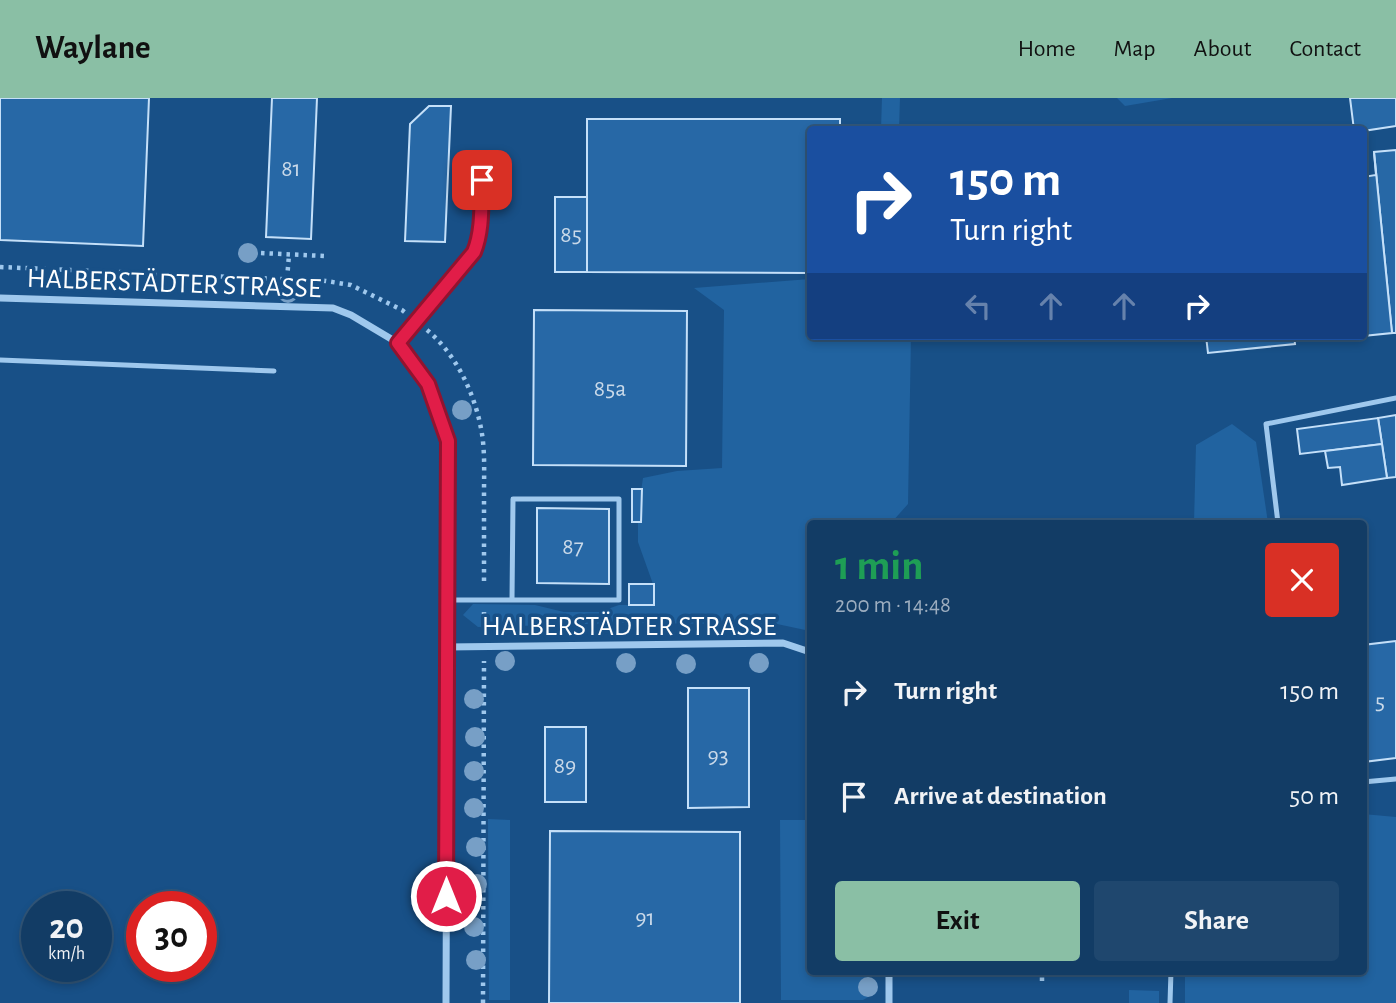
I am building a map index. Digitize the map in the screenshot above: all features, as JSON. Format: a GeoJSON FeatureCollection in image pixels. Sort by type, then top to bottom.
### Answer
{"type":"FeatureCollection","features":[{"type":"Feature","properties":{"kind":"street","name":"HALBERSTÄDTER STRASSE"},"geometry":{"type":"LineString","coordinates":[[0,298],[333,308],[398,343],[428,384],[448,441],[446,1003]]}},
{"type":"Feature","properties":{"kind":"street","name":"HALBERSTÄDTER STRASSE"},"geometry":{"type":"LineString","coordinates":[[447,647],[783,643],[807,651]]}},
{"type":"Feature","properties":{"kind":"street"},"geometry":{"type":"LineString","coordinates":[[889,975],[889,1003]]}},
{"type":"Feature","properties":{"kind":"lane"},"geometry":{"type":"LineString","coordinates":[[398,343],[468,260],[478,242],[483,155]]}},
{"type":"Feature","properties":{"kind":"lane"},"geometry":{"type":"LineString","coordinates":[[0,360],[274,371]]}},
{"type":"Feature","properties":{"kind":"lane"},"geometry":{"type":"LineString","coordinates":[[1278,520],[1266,424],[1396,398]]}},
{"type":"Feature","properties":{"kind":"lane"},"geometry":{"type":"LineString","coordinates":[[447,600],[512,600],[619,600],[619,499],[513,499],[512,600]]}},
{"type":"Feature","properties":{"kind":"lane"},"geometry":{"type":"LineString","coordinates":[[1367,782],[1396,779]]}},
{"type":"Feature","properties":{"kind":"lane"},"geometry":{"type":"LineString","coordinates":[[1170,1003],[1171,975]]}},
{"type":"Feature","properties":{"kind":"path"},"geometry":{"type":"LineString","coordinates":[[261,253],[324,256]]}},
{"type":"Feature","properties":{"kind":"path"},"geometry":{"type":"LineString","coordinates":[[287,279],[289,255]]}},
{"type":"Feature","properties":{"kind":"path"},"geometry":{"type":"LineString","coordinates":[[0,267],[287,279],[351,285],[402,310],[435,337],[451,356],[473,397],[482,433],[484,458],[483,1003]]}},
{"type":"Feature","properties":{"kind":"path"},"geometry":{"type":"LineString","coordinates":[[1042,975],[1042,981]]}},
{"type":"Feature","properties":{"kind":"shaded area"},"geometry":{"type":"Polygon","coordinates":[[[882,98],[900,98],[899,126],[881,126],[882,98]]]}},
{"type":"Feature","properties":{"kind":"shaded area"},"geometry":{"type":"Polygon","coordinates":[[[1117,98],[1172,98],[1125,106],[1117,98]]]}},
{"type":"Feature","properties":{"kind":"shaded area"},"geometry":{"type":"Polygon","coordinates":[[[807,279],[807,340],[911,340],[908,504],[894,520],[807,520],[807,630],[777,624],[620,623],[478,627],[463,615],[473,604],[535,605],[564,612],[599,612],[619,605],[653,605],[653,584],[638,542],[638,512],[643,478],[677,471],[722,468],[724,310],[694,288],[807,279]]]}},
{"type":"Feature","properties":{"kind":"shaded area"},"geometry":{"type":"Polygon","coordinates":[[[1232,424],[1256,442],[1268,520],[1194,520],[1196,445],[1232,424]]]}},
{"type":"Feature","properties":{"kind":"shaded area"},"geometry":{"type":"Polygon","coordinates":[[[1367,814],[1396,817],[1396,1003],[1185,1003],[1185,975],[1367,975],[1367,814]]]}},
{"type":"Feature","properties":{"kind":"shaded area"},"geometry":{"type":"Polygon","coordinates":[[[488,819],[510,820],[510,1000],[489,1000],[488,819]]]}},
{"type":"Feature","properties":{"kind":"shaded area"},"geometry":{"type":"Polygon","coordinates":[[[780,820],[807,820],[807,975],[868,975],[875,988],[872,994],[863,1000],[781,1000],[780,820]]]}},
{"type":"Feature","properties":{"kind":"shaded area"},"geometry":{"type":"Polygon","coordinates":[[[1129,990],[1159,991],[1159,1003],[1129,1003],[1129,990]]]}},
{"type":"Feature","properties":{"kind":"building"},"geometry":{"type":"Polygon","coordinates":[[[0,98],[149,98],[143,246],[0,240],[0,98]]]}},
{"type":"Feature","properties":{"kind":"building"},"geometry":{"type":"Polygon","coordinates":[[[272,98],[317,98],[311,239],[266,237],[272,98]]]}},
{"type":"Feature","properties":{"kind":"building"},"geometry":{"type":"Polygon","coordinates":[[[1350,98],[1396,98],[1396,126],[1367,130],[1367,126],[1354,126],[1350,98]]]}},
{"type":"Feature","properties":{"kind":"building"},"geometry":{"type":"Polygon","coordinates":[[[429,106],[451,106],[445,242],[405,241],[410,124],[429,106]]]}},
{"type":"Feature","properties":{"kind":"building"},"geometry":{"type":"Polygon","coordinates":[[[587,119],[840,119],[840,126],[807,126],[807,273],[587,272],[587,119]]]}},
{"type":"Feature","properties":{"kind":"building"},"geometry":{"type":"Polygon","coordinates":[[[1396,150],[1396,333],[1392,333],[1374,152],[1396,150]]]}},
{"type":"Feature","properties":{"kind":"building"},"geometry":{"type":"Polygon","coordinates":[[[1374,152],[1392,333],[1367,336],[1367,176],[1376,175],[1374,152]]]}},
{"type":"Feature","properties":{"kind":"building"},"geometry":{"type":"Polygon","coordinates":[[[555,197],[587,197],[587,272],[555,272],[555,197]]]}},
{"type":"Feature","properties":{"kind":"building"},"geometry":{"type":"Polygon","coordinates":[[[534,310],[687,311],[686,466],[533,465],[534,310]]]}},
{"type":"Feature","properties":{"kind":"building"},"geometry":{"type":"Polygon","coordinates":[[[1206,340],[1294,340],[1295,344],[1208,353],[1206,340]]]}},
{"type":"Feature","properties":{"kind":"building"},"geometry":{"type":"Polygon","coordinates":[[[1396,415],[1396,477],[1387,478],[1378,418],[1396,415]]]}},
{"type":"Feature","properties":{"kind":"building"},"geometry":{"type":"Polygon","coordinates":[[[1378,418],[1382,444],[1300,454],[1297,429],[1378,418]]]}},
{"type":"Feature","properties":{"kind":"building"},"geometry":{"type":"Polygon","coordinates":[[[1382,444],[1387,478],[1342,485],[1340,467],[1328,468],[1325,451],[1382,444]]]}},
{"type":"Feature","properties":{"kind":"building"},"geometry":{"type":"Polygon","coordinates":[[[632,489],[642,489],[641,522],[632,522],[632,489]]]}},
{"type":"Feature","properties":{"kind":"building"},"geometry":{"type":"Polygon","coordinates":[[[537,508],[609,509],[609,584],[537,583],[537,508]]]}},
{"type":"Feature","properties":{"kind":"building"},"geometry":{"type":"Polygon","coordinates":[[[629,584],[654,584],[654,605],[629,605],[629,584]]]}},
{"type":"Feature","properties":{"kind":"building"},"geometry":{"type":"Polygon","coordinates":[[[1396,641],[1396,758],[1367,762],[1367,645],[1396,641]]]}},
{"type":"Feature","properties":{"kind":"building"},"geometry":{"type":"Polygon","coordinates":[[[688,688],[749,688],[749,807],[688,808],[688,688]]]}},
{"type":"Feature","properties":{"kind":"building"},"geometry":{"type":"Polygon","coordinates":[[[545,727],[586,727],[586,802],[545,802],[545,727]]]}},
{"type":"Feature","properties":{"kind":"building"},"geometry":{"type":"Polygon","coordinates":[[[550,831],[740,832],[740,1003],[549,1003],[550,831]]]}},
{"type":"Feature","properties":{"kind":"route"},"geometry":{"type":"LineString","coordinates":[[446,896],[448,441],[428,384],[398,343],[474,252],[480,229],[482,180]]}}]}
